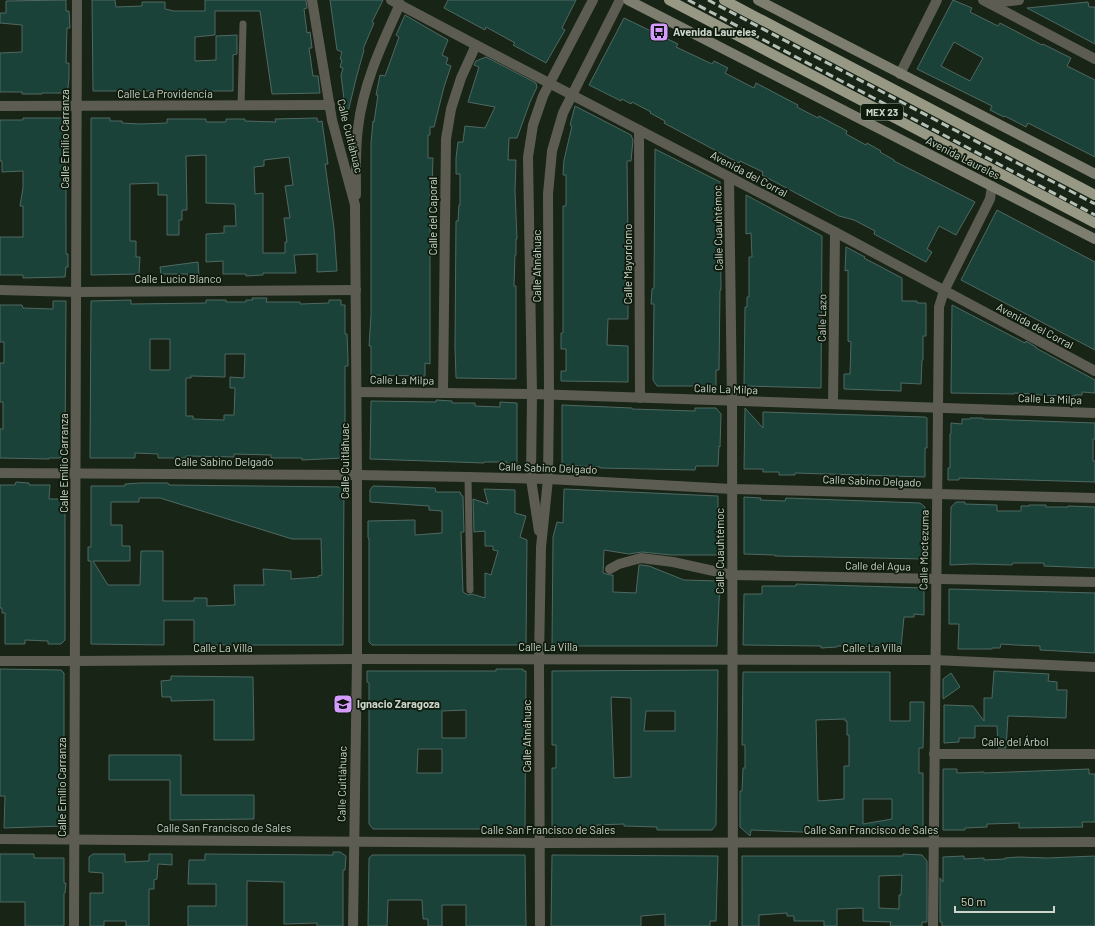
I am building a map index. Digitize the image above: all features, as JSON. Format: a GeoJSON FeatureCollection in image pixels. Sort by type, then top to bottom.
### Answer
{"type":"FeatureCollection","features":[{"type":"Feature","properties":{"kind":"main road","name":"Avenida Laureles"},"geometry":{"type":"LineString","coordinates":[[628,0],[1095,239]]}},
{"type":"Feature","properties":{"kind":"main road","name":"Avenida Laureles"},"geometry":{"type":"LineString","coordinates":[[669,0],[1095,223]]}},
{"type":"Feature","properties":{"kind":"main road","name":"MEX 23"},"geometry":{"type":"LineString","coordinates":[[724,0],[1095,194]]}},
{"type":"Feature","properties":{"kind":"main road"},"geometry":{"type":"LineString","coordinates":[[758,0],[1095,174]]}},
{"type":"Feature","properties":{"kind":"street","name":"Calle Emilio Carranza"},"geometry":{"type":"LineString","coordinates":[[74,926],[77,0]]}},
{"type":"Feature","properties":{"kind":"street","name":"Calle Cuitláhuac"},"geometry":{"type":"LineString","coordinates":[[312,0],[332,120],[355,205],[357,659],[353,841],[353,926]]}},
{"type":"Feature","properties":{"kind":"street","name":"Calle Ahnáhuac"},"geometry":{"type":"LineString","coordinates":[[541,547],[531,479],[532,394],[528,157],[532,125],[543,96],[592,0]]}},
{"type":"Feature","properties":{"kind":"street","name":"Calle Ahnáhuac"},"geometry":{"type":"LineString","coordinates":[[540,926],[539,659],[541,547],[548,479],[548,194],[552,151],[562,114],[620,0]]}},
{"type":"Feature","properties":{"kind":"street"},"geometry":{"type":"LineString","coordinates":[[900,74],[937,0]]}},
{"type":"Feature","properties":{"kind":"street"},"geometry":{"type":"LineString","coordinates":[[986,2],[1019,0]]}},
{"type":"Feature","properties":{"kind":"street","name":"Avenida del Corral"},"geometry":{"type":"LineString","coordinates":[[396,2],[835,232],[1095,371]]}},
{"type":"Feature","properties":{"kind":"street"},"geometry":{"type":"LineString","coordinates":[[355,205],[358,128],[364,97],[396,2]]}},
{"type":"Feature","properties":{"kind":"street"},"geometry":{"type":"LineString","coordinates":[[986,2],[1095,59]]}},
{"type":"Feature","properties":{"kind":"street","name":"Calle del Caporal"},"geometry":{"type":"LineString","coordinates":[[443,393],[446,140],[451,109],[461,78],[476,45]]}},
{"type":"Feature","properties":{"kind":"street","name":"Calle La Providencia"},"geometry":{"type":"LineString","coordinates":[[0,106],[330,105]]}},
{"type":"Feature","properties":{"kind":"street","name":"Calle Mayordomo"},"geometry":{"type":"LineString","coordinates":[[640,130],[640,398]]}},
{"type":"Feature","properties":{"kind":"street","name":"Calle Cuauhtémoc"},"geometry":{"type":"LineString","coordinates":[[729,177],[732,401],[733,926]]}},
{"type":"Feature","properties":{"kind":"street","name":"Calle Moctezuma"},"geometry":{"type":"LineString","coordinates":[[933,926],[934,660],[939,307],[944,291],[990,199],[992,186]]}},
{"type":"Feature","properties":{"kind":"street","name":"Calle Lazo"},"geometry":{"type":"LineString","coordinates":[[833,404],[835,232]]}},
{"type":"Feature","properties":{"kind":"street","name":"Calle Lucio Blanco"},"geometry":{"type":"LineString","coordinates":[[0,290],[77,292],[356,290]]}},
{"type":"Feature","properties":{"kind":"street","name":"Calle La Milpa"},"geometry":{"type":"LineString","coordinates":[[357,392],[532,394],[1095,413]]}},
{"type":"Feature","properties":{"kind":"street","name":"Calle Sabino Delgado"},"geometry":{"type":"LineString","coordinates":[[0,473],[76,472],[468,477],[548,479],[732,489],[1095,498]]}},
{"type":"Feature","properties":{"kind":"street","name":"Calle del Agua"},"geometry":{"type":"LineString","coordinates":[[610,569],[619,564],[640,558],[673,562],[732,575],[1095,582]]}},
{"type":"Feature","properties":{"kind":"street","name":"Calle La Villa"},"geometry":{"type":"LineString","coordinates":[[0,660],[934,660],[1095,667]]}},
{"type":"Feature","properties":{"kind":"street","name":"Calle del Árbol"},"geometry":{"type":"LineString","coordinates":[[934,754],[1095,754]]}},
{"type":"Feature","properties":{"kind":"street","name":"Calle San Francisco de Sales"},"geometry":{"type":"LineString","coordinates":[[0,839],[539,842],[1095,842]]}},
{"type":"Feature","properties":{"kind":"lane"},"geometry":{"type":"LineString","coordinates":[[241,106],[243,24]]}},
{"type":"Feature","properties":{"kind":"lane"},"geometry":{"type":"LineString","coordinates":[[468,477],[470,590]]}},
{"type":"Feature","properties":{"kind":"building"},"geometry":{"type":"Polygon","coordinates":[[[66,0],[66,11],[69,11],[70,28],[67,28],[66,63],[69,63],[68,88],[64,93],[22,94],[22,92],[0,92],[0,53],[22,52],[22,25],[0,23],[0,13],[6,13],[6,1],[66,0]]]}},
{"type":"Feature","properties":{"kind":"building"},"geometry":{"type":"Polygon","coordinates":[[[92,0],[115,0],[116,7],[142,6],[142,2],[165,2],[165,9],[174,11],[205,11],[205,0],[306,0],[307,8],[304,9],[307,33],[310,32],[312,48],[309,48],[313,76],[318,76],[320,93],[272,94],[260,11],[215,11],[215,35],[195,37],[195,61],[216,60],[216,36],[237,35],[237,54],[233,55],[233,91],[93,91],[92,0]]]}},
{"type":"Feature","properties":{"kind":"building"},"geometry":{"type":"Polygon","coordinates":[[[330,0],[383,0],[372,22],[374,23],[363,49],[364,50],[347,116],[341,75],[343,68],[340,67],[342,52],[337,50],[330,0]]]}},
{"type":"Feature","properties":{"kind":"building"},"geometry":{"type":"Polygon","coordinates":[[[448,0],[576,0],[562,28],[565,30],[546,63],[513,45],[515,43],[486,27],[485,30],[444,8],[448,0]]]}},
{"type":"Feature","properties":{"kind":"building"},"geometry":{"type":"Polygon","coordinates":[[[953,0],[972,8],[970,12],[998,26],[1000,23],[1071,58],[1067,66],[1095,80],[1095,157],[1028,123],[1026,127],[1005,116],[1004,117],[990,110],[992,106],[917,69],[953,0]],[[954,42],[941,66],[970,81],[983,58],[954,42]]]}},
{"type":"Feature","properties":{"kind":"building"},"geometry":{"type":"Polygon","coordinates":[[[1088,2],[1089,7],[1095,7],[1095,44],[1027,8],[1088,2]]]}},
{"type":"Feature","properties":{"kind":"building"},"geometry":{"type":"Polygon","coordinates":[[[405,15],[448,40],[442,55],[448,58],[446,64],[451,66],[434,127],[430,127],[430,135],[428,135],[428,158],[433,158],[432,189],[430,189],[430,364],[425,363],[425,376],[371,375],[371,346],[369,346],[371,315],[371,143],[373,121],[374,122],[378,95],[376,95],[380,75],[385,76],[399,37],[396,35],[405,15]]]}},
{"type":"Feature","properties":{"kind":"building"},"geometry":{"type":"Polygon","coordinates":[[[624,18],[678,44],[676,47],[712,64],[714,61],[728,68],[725,73],[754,88],[756,83],[798,105],[797,107],[818,118],[819,116],[847,131],[846,134],[866,145],[867,143],[894,161],[975,202],[956,235],[939,226],[927,249],[932,252],[926,262],[874,234],[875,231],[854,220],[839,216],[762,175],[763,172],[740,161],[739,163],[664,123],[665,121],[632,102],[631,104],[622,99],[621,101],[589,85],[624,18]]]}},
{"type":"Feature","properties":{"kind":"building"},"geometry":{"type":"Polygon","coordinates":[[[486,57],[536,83],[537,87],[517,138],[509,138],[508,160],[516,160],[515,191],[517,239],[514,286],[516,286],[516,379],[456,378],[456,221],[458,221],[460,205],[460,174],[456,174],[456,158],[458,142],[463,142],[465,126],[485,128],[495,107],[468,102],[479,67],[474,65],[476,61],[486,57]]]}},
{"type":"Feature","properties":{"kind":"building"},"geometry":{"type":"Polygon","coordinates":[[[575,106],[631,135],[633,140],[631,161],[627,161],[628,241],[625,241],[626,304],[628,304],[628,319],[608,319],[607,345],[628,346],[628,382],[561,381],[561,371],[566,371],[566,349],[561,349],[561,333],[563,333],[563,206],[566,206],[566,175],[563,175],[564,160],[572,126],[570,125],[575,106]]]}},
{"type":"Feature","properties":{"kind":"building"},"geometry":{"type":"Polygon","coordinates":[[[23,118],[66,118],[66,254],[68,254],[68,267],[66,267],[65,277],[23,278],[23,275],[0,275],[0,237],[23,237],[23,206],[20,206],[23,188],[23,171],[2,172],[2,161],[0,161],[0,120],[23,120],[23,118]]]}},
{"type":"Feature","properties":{"kind":"building"},"geometry":{"type":"Polygon","coordinates":[[[91,118],[110,118],[110,121],[140,124],[167,123],[167,119],[206,119],[206,122],[226,122],[226,119],[245,119],[245,121],[276,122],[275,119],[317,118],[318,122],[322,121],[328,164],[325,164],[334,228],[337,271],[317,272],[317,254],[294,255],[296,273],[263,273],[263,275],[246,276],[246,274],[223,274],[223,261],[206,262],[206,234],[224,233],[224,226],[236,226],[235,204],[206,203],[206,155],[186,156],[187,210],[182,210],[182,220],[179,220],[179,235],[167,235],[167,195],[158,195],[158,183],[130,184],[130,241],[136,241],[136,257],[140,257],[139,274],[91,275],[91,118]],[[289,157],[264,160],[264,166],[254,167],[255,194],[263,193],[263,253],[285,253],[285,242],[287,242],[284,218],[290,218],[285,186],[293,185],[289,157]]]}},
{"type":"Feature","properties":{"kind":"building"},"geometry":{"type":"Polygon","coordinates":[[[655,149],[720,182],[721,290],[719,370],[716,370],[716,386],[657,386],[653,380],[654,304],[651,304],[652,289],[654,288],[655,149]]]}},
{"type":"Feature","properties":{"kind":"building"},"geometry":{"type":"Polygon","coordinates":[[[746,195],[822,236],[821,388],[744,386],[745,307],[747,307],[747,297],[749,297],[749,257],[752,257],[751,233],[746,234],[746,195]]]}},
{"type":"Feature","properties":{"kind":"building"},"geometry":{"type":"Polygon","coordinates":[[[997,210],[1095,262],[1095,350],[961,280],[997,210]]]}},
{"type":"Feature","properties":{"kind":"building"},"geometry":{"type":"Polygon","coordinates":[[[846,247],[902,278],[902,301],[917,301],[917,303],[926,303],[926,336],[923,336],[921,384],[901,383],[901,391],[844,389],[844,374],[850,374],[851,342],[848,341],[848,270],[845,271],[846,247]]]}},
{"type":"Feature","properties":{"kind":"building"},"geometry":{"type":"Polygon","coordinates":[[[198,262],[199,276],[188,276],[188,274],[161,274],[160,267],[198,262]]]}},
{"type":"Feature","properties":{"kind":"building"},"geometry":{"type":"Polygon","coordinates":[[[252,298],[267,298],[266,302],[300,302],[300,304],[329,303],[329,300],[341,300],[341,305],[345,305],[345,334],[347,334],[348,366],[345,366],[345,422],[343,458],[302,460],[302,458],[271,458],[271,455],[234,454],[234,457],[186,456],[186,458],[158,458],[158,454],[135,453],[135,458],[90,458],[91,301],[131,300],[131,304],[206,303],[206,300],[246,302],[246,300],[253,300],[252,298]],[[150,339],[150,370],[170,370],[170,339],[150,339]],[[225,354],[225,377],[191,376],[191,378],[186,378],[186,416],[193,416],[193,419],[224,420],[224,415],[234,415],[235,388],[230,388],[230,377],[244,378],[245,354],[225,354]]]}},
{"type":"Feature","properties":{"kind":"building"},"geometry":{"type":"Polygon","coordinates":[[[53,301],[66,301],[65,452],[60,458],[0,458],[0,429],[3,429],[3,402],[0,402],[0,363],[4,363],[4,342],[0,342],[0,305],[22,305],[23,308],[53,309],[53,301]]]}},
{"type":"Feature","properties":{"kind":"building"},"geometry":{"type":"Polygon","coordinates":[[[952,305],[1025,343],[1026,341],[1095,380],[1095,393],[1082,392],[1082,395],[1075,396],[1014,393],[951,393],[952,305]]]}},
{"type":"Feature","properties":{"kind":"building"},"geometry":{"type":"Polygon","coordinates":[[[436,400],[452,401],[452,403],[475,403],[475,406],[500,407],[500,402],[517,403],[517,464],[507,464],[507,462],[484,463],[370,459],[371,401],[436,402],[436,400]]]}},
{"type":"Feature","properties":{"kind":"building"},"geometry":{"type":"Polygon","coordinates":[[[562,405],[695,411],[695,408],[716,408],[721,414],[718,466],[696,466],[695,470],[600,468],[562,465],[562,405]]]}},
{"type":"Feature","properties":{"kind":"building"},"geometry":{"type":"Polygon","coordinates":[[[745,408],[763,428],[763,412],[925,417],[927,418],[927,448],[925,448],[925,477],[795,473],[795,475],[779,475],[779,472],[763,472],[763,469],[744,469],[745,408]]]}},
{"type":"Feature","properties":{"kind":"building"},"geometry":{"type":"Polygon","coordinates":[[[970,418],[1095,423],[1093,461],[1095,461],[1095,482],[959,478],[959,480],[948,480],[948,468],[950,468],[951,423],[962,424],[962,419],[970,418]]]}},
{"type":"Feature","properties":{"kind":"building"},"geometry":{"type":"Polygon","coordinates":[[[16,482],[29,483],[29,485],[50,485],[49,499],[64,499],[65,640],[61,644],[48,644],[48,641],[25,640],[25,644],[5,644],[5,613],[2,613],[2,608],[0,608],[0,485],[15,485],[16,482]]]}},
{"type":"Feature","properties":{"kind":"building"},"geometry":{"type":"Polygon","coordinates":[[[168,483],[169,485],[344,487],[343,645],[194,645],[194,620],[164,620],[164,645],[91,644],[91,561],[88,561],[88,547],[91,547],[91,486],[125,486],[125,484],[168,483]],[[139,498],[139,502],[111,502],[111,525],[122,525],[122,546],[130,546],[130,561],[93,561],[108,585],[140,585],[141,551],[163,551],[163,601],[194,601],[194,598],[207,598],[207,606],[235,605],[234,585],[264,585],[263,569],[291,571],[291,579],[319,577],[318,576],[322,575],[321,539],[292,539],[160,498],[139,498]]]}},
{"type":"Feature","properties":{"kind":"building"},"geometry":{"type":"Polygon","coordinates":[[[373,486],[435,488],[436,492],[460,492],[463,496],[464,532],[461,532],[463,592],[468,595],[472,594],[485,598],[485,573],[491,575],[498,551],[493,550],[493,546],[485,546],[485,531],[474,532],[473,499],[488,504],[484,489],[515,490],[515,513],[526,516],[520,537],[527,540],[526,645],[372,645],[369,642],[368,521],[415,520],[415,535],[442,533],[442,511],[429,510],[429,506],[370,502],[370,490],[373,486]]]}},
{"type":"Feature","properties":{"kind":"building"},"geometry":{"type":"Polygon","coordinates":[[[564,489],[718,496],[718,555],[671,555],[642,552],[629,554],[604,550],[603,573],[613,575],[613,592],[636,593],[639,565],[649,566],[684,580],[720,581],[717,646],[552,646],[553,537],[557,522],[563,523],[564,489]]]}},
{"type":"Feature","properties":{"kind":"building"},"geometry":{"type":"Polygon","coordinates":[[[744,497],[761,498],[760,500],[785,501],[786,498],[920,503],[925,507],[924,559],[744,554],[744,497]]]}},
{"type":"Feature","properties":{"kind":"building"},"geometry":{"type":"Polygon","coordinates":[[[956,502],[965,502],[965,504],[997,505],[997,511],[1021,511],[1021,506],[1029,505],[1046,505],[1046,507],[1095,507],[1095,568],[1044,566],[1044,563],[1013,563],[1012,565],[950,565],[951,507],[956,502]]]}},
{"type":"Feature","properties":{"kind":"building"},"geometry":{"type":"Polygon","coordinates":[[[796,584],[924,588],[924,615],[914,614],[914,617],[904,617],[901,647],[837,646],[821,648],[821,646],[743,645],[744,594],[762,594],[762,586],[796,586],[796,584]]]}},
{"type":"Feature","properties":{"kind":"building"},"geometry":{"type":"Polygon","coordinates":[[[949,589],[1095,593],[1095,653],[1040,650],[1040,646],[1001,644],[1000,648],[992,649],[958,649],[959,624],[949,624],[949,589]]]}},
{"type":"Feature","properties":{"kind":"building"},"geometry":{"type":"Polygon","coordinates":[[[0,669],[61,670],[64,673],[64,826],[4,828],[5,796],[0,796],[0,669]]]}},
{"type":"Feature","properties":{"kind":"building"},"geometry":{"type":"Polygon","coordinates":[[[496,669],[523,669],[523,671],[526,671],[525,829],[373,829],[369,824],[369,683],[367,682],[367,671],[496,671],[496,669]],[[466,710],[442,711],[442,738],[466,738],[466,710]],[[418,749],[417,773],[442,773],[442,749],[418,749]]]}},
{"type":"Feature","properties":{"kind":"building"},"geometry":{"type":"Polygon","coordinates":[[[718,670],[716,825],[712,830],[657,830],[657,827],[624,826],[624,824],[597,825],[597,830],[555,830],[552,826],[552,768],[556,768],[556,745],[552,745],[552,671],[718,670]],[[611,697],[614,778],[631,777],[631,698],[611,697]],[[646,711],[644,731],[675,731],[675,711],[646,711]]]}},
{"type":"Feature","properties":{"kind":"building"},"geometry":{"type":"Polygon","coordinates":[[[994,671],[1049,674],[1048,681],[1057,682],[1057,690],[1067,690],[1066,718],[1008,716],[1006,748],[998,748],[997,726],[975,726],[975,738],[959,738],[959,742],[944,743],[944,705],[973,706],[984,721],[984,698],[992,698],[994,671]]]}},
{"type":"Feature","properties":{"kind":"building"},"geometry":{"type":"Polygon","coordinates":[[[743,672],[890,672],[890,721],[910,721],[910,702],[924,702],[923,748],[919,748],[919,773],[923,773],[923,830],[818,830],[818,832],[801,832],[751,830],[750,836],[740,827],[740,791],[742,791],[743,768],[745,768],[745,745],[742,745],[743,672]],[[845,719],[816,720],[818,801],[844,799],[844,766],[849,766],[849,735],[847,735],[847,721],[845,721],[845,719]],[[863,799],[863,824],[892,819],[892,799],[863,799]]]}},
{"type":"Feature","properties":{"kind":"building"},"geometry":{"type":"Polygon","coordinates":[[[951,673],[960,687],[943,699],[943,679],[951,673]]]}},
{"type":"Feature","properties":{"kind":"building"},"geometry":{"type":"Polygon","coordinates":[[[171,676],[253,677],[254,740],[214,740],[214,700],[171,701],[171,697],[162,697],[161,681],[171,680],[171,676]]]}},
{"type":"Feature","properties":{"kind":"building"},"geometry":{"type":"Polygon","coordinates":[[[109,755],[181,755],[181,795],[254,795],[254,819],[170,820],[170,780],[109,780],[109,755]]]}},
{"type":"Feature","properties":{"kind":"building"},"geometry":{"type":"Polygon","coordinates":[[[943,769],[957,769],[957,773],[984,773],[1089,769],[1089,774],[1095,774],[1095,822],[1082,822],[1083,827],[1019,828],[1019,823],[987,824],[987,827],[965,828],[965,830],[943,830],[943,769]]]}},
{"type":"Feature","properties":{"kind":"building"},"geometry":{"type":"Polygon","coordinates":[[[333,852],[340,852],[346,856],[345,870],[343,870],[343,926],[317,926],[317,923],[284,924],[284,882],[247,881],[247,926],[188,926],[188,906],[216,906],[216,884],[188,884],[189,860],[205,860],[205,854],[333,855],[333,852]]]}},
{"type":"Feature","properties":{"kind":"building"},"geometry":{"type":"Polygon","coordinates":[[[0,854],[34,854],[34,858],[64,858],[64,883],[66,883],[64,893],[64,926],[25,926],[25,902],[0,902],[0,854]]]}},
{"type":"Feature","properties":{"kind":"building"},"geometry":{"type":"Polygon","coordinates":[[[93,854],[125,854],[125,862],[149,861],[149,854],[172,854],[172,865],[158,864],[157,879],[154,880],[154,889],[149,889],[149,926],[126,926],[126,921],[104,921],[104,926],[90,926],[90,893],[103,893],[103,873],[89,872],[89,857],[93,854]]]}},
{"type":"Feature","properties":{"kind":"building"},"geometry":{"type":"Polygon","coordinates":[[[903,854],[922,855],[927,861],[927,922],[922,922],[922,926],[890,926],[891,922],[863,921],[863,908],[837,909],[837,926],[824,926],[824,921],[794,921],[794,916],[787,916],[787,913],[759,915],[759,926],[742,926],[742,856],[903,856],[903,854]],[[902,875],[879,876],[879,908],[899,909],[899,895],[901,895],[902,875]]]}},
{"type":"Feature","properties":{"kind":"building"},"geometry":{"type":"Polygon","coordinates":[[[372,855],[525,855],[526,926],[466,926],[466,905],[442,905],[442,926],[428,926],[428,919],[423,919],[422,900],[388,900],[387,926],[368,926],[369,858],[372,855]]]}},
{"type":"Feature","properties":{"kind":"building"},"geometry":{"type":"Polygon","coordinates":[[[552,855],[718,856],[716,921],[710,921],[710,926],[665,926],[665,914],[641,916],[641,926],[551,926],[552,855]]]}},
{"type":"Feature","properties":{"kind":"building"},"geometry":{"type":"Polygon","coordinates":[[[964,856],[964,859],[984,858],[984,860],[1018,857],[1047,858],[1095,856],[1095,926],[942,926],[942,922],[940,922],[940,878],[943,882],[943,857],[964,856]]]}},
{"type":"Feature","properties":{"kind":"railway"},"geometry":{"type":"LineString","coordinates":[[688,0],[1095,215]]}},
{"type":"Feature","properties":{"kind":"railway"},"geometry":{"type":"LineString","coordinates":[[708,0],[1095,204]]}},
{"type":"Feature","properties":{"kind":"place","name":"Avenida Laureles"},"geometry":{"type":"Point","coordinates":[659,32]}},
{"type":"Feature","properties":{"kind":"place","name":"Ignacio Zaragoza"},"geometry":{"type":"Point","coordinates":[343,704]}}]}
